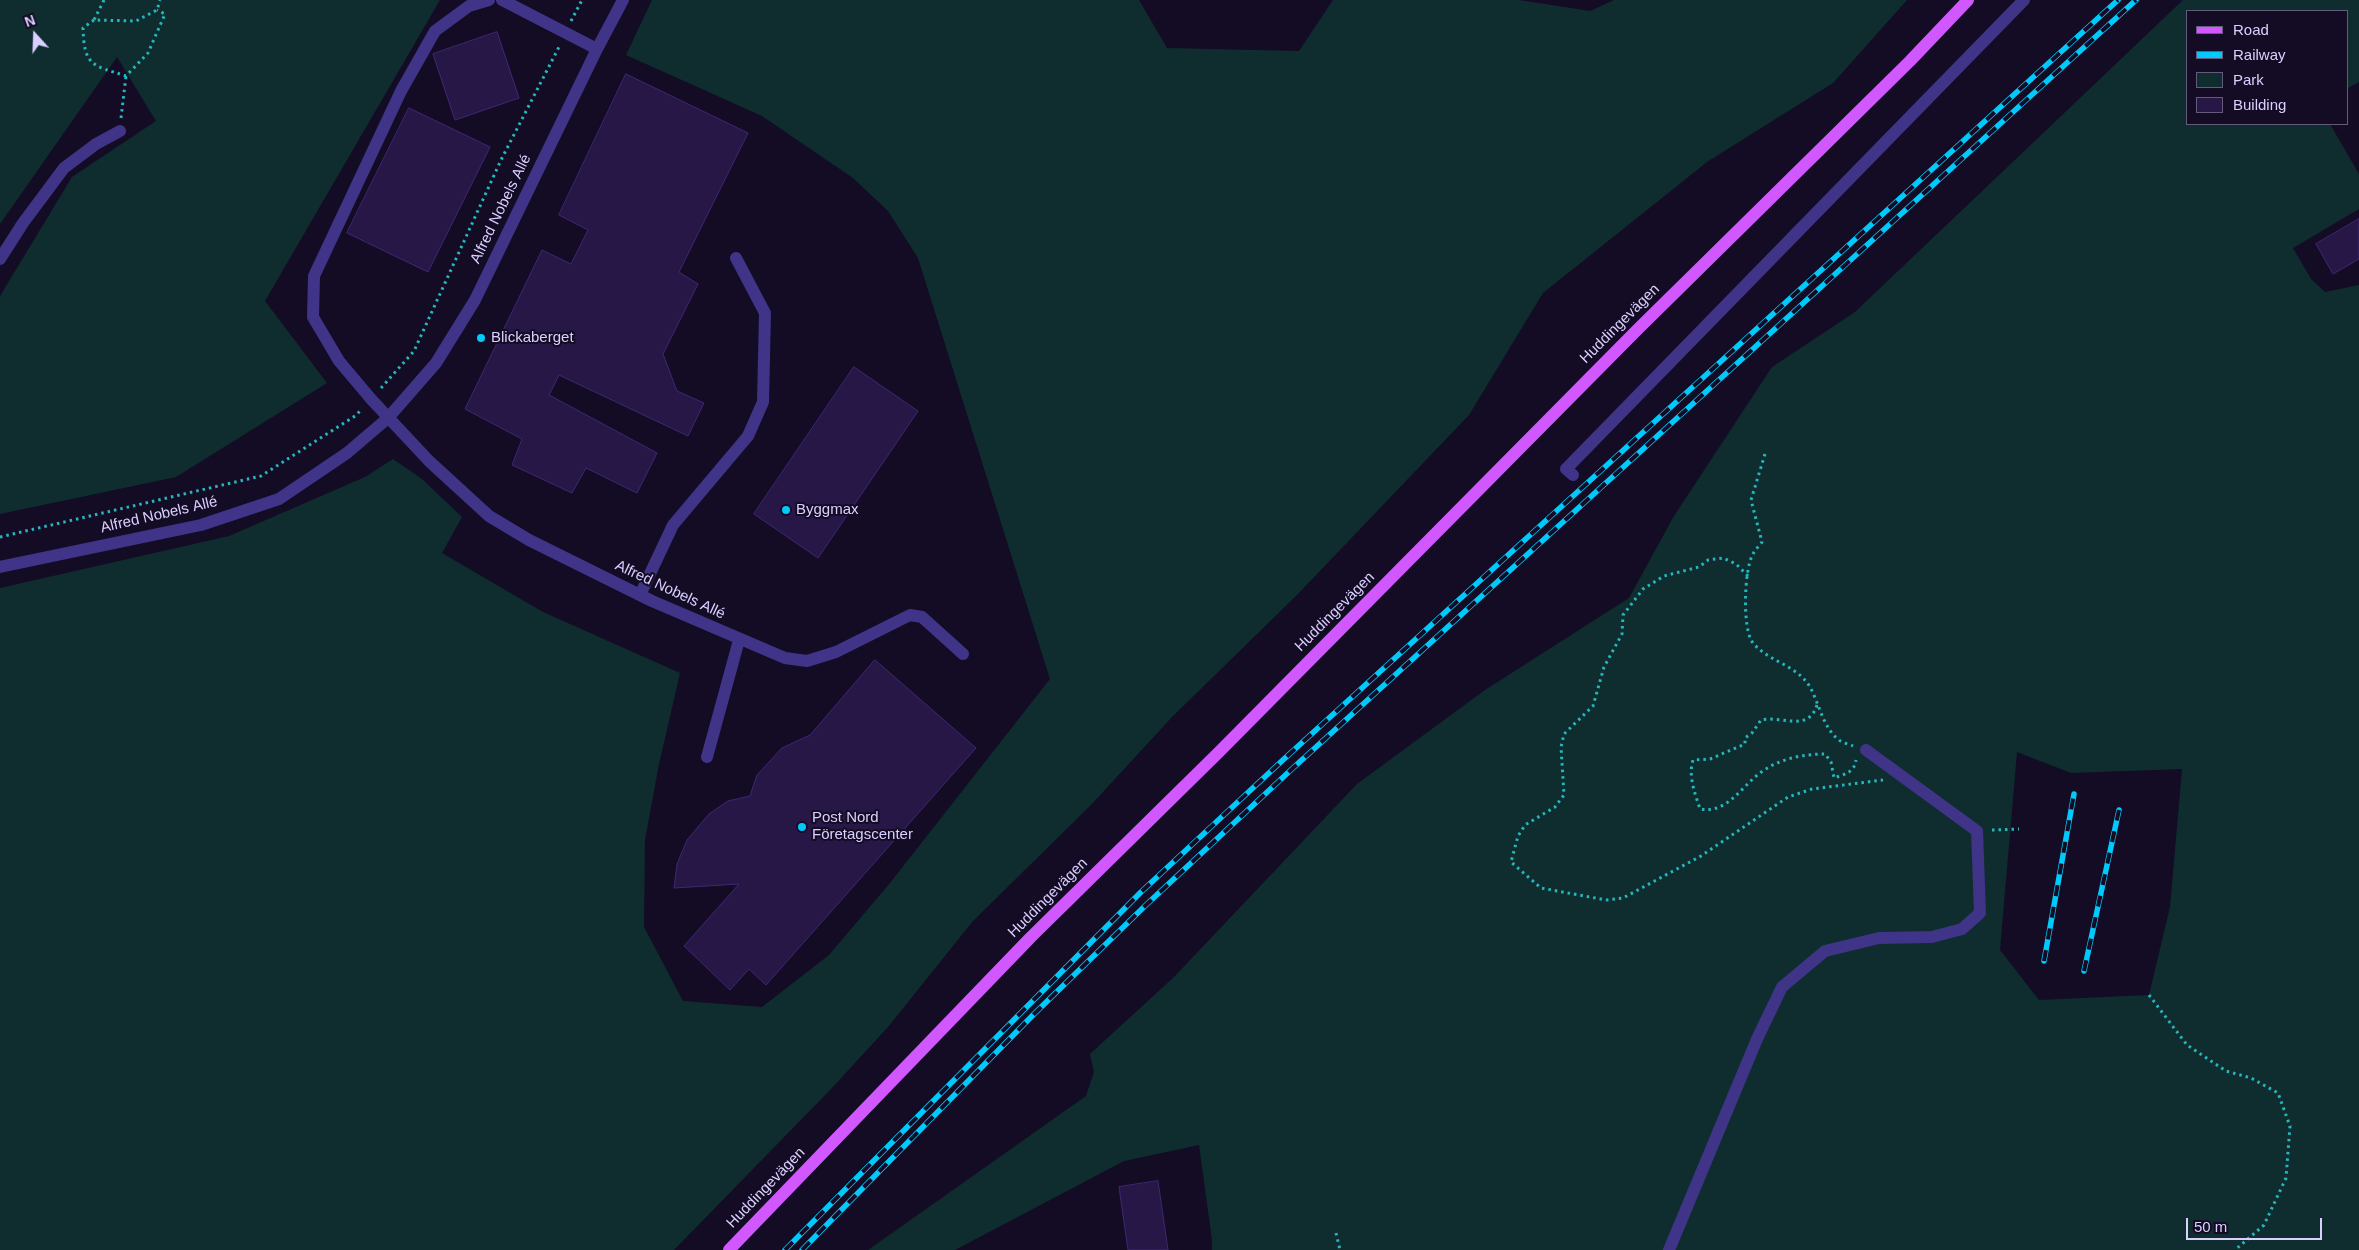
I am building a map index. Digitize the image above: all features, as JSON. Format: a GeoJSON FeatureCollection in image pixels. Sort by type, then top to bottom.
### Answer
{"type":"FeatureCollection","features":[{"type":"Feature","properties":{"kind":"main road","name":"Huddingevägen"},"geometry":{"type":"LineString","coordinates":[[729,1250],[1031,937],[1233,738],[1638,329],[1910,61],[1968,0]]}},
{"type":"Feature","properties":{"kind":"street"},"geometry":{"type":"LineString","coordinates":[[388,418],[339,361],[313,317],[314,276],[401,91],[435,31],[469,6],[489,0]]}},
{"type":"Feature","properties":{"kind":"street"},"geometry":{"type":"LineString","coordinates":[[502,0],[597,49]]}},
{"type":"Feature","properties":{"kind":"street","name":"Alfred Nobels Allé"},"geometry":{"type":"LineString","coordinates":[[0,567],[201,525],[279,499],[348,454],[388,418],[436,364],[475,300],[597,49],[623,0]]}},
{"type":"Feature","properties":{"kind":"street"},"geometry":{"type":"LineString","coordinates":[[1573,475],[1566,469],[2024,0]]}},
{"type":"Feature","properties":{"kind":"street"},"geometry":{"type":"LineString","coordinates":[[0,259],[23,223],[64,168],[96,144],[120,131]]}},
{"type":"Feature","properties":{"kind":"street"},"geometry":{"type":"LineString","coordinates":[[640,595],[673,525],[748,436],[763,402],[765,313],[736,258]]}},
{"type":"Feature","properties":{"kind":"street","name":"Alfred Nobels Allé"},"geometry":{"type":"LineString","coordinates":[[388,418],[429,461],[489,516],[530,540],[640,595],[739,640],[785,658],[807,661],[836,652],[910,616],[922,617],[963,654]]}},
{"type":"Feature","properties":{"kind":"street"},"geometry":{"type":"LineString","coordinates":[[707,757],[739,640]]}},
{"type":"Feature","properties":{"kind":"street"},"geometry":{"type":"LineString","coordinates":[[1669,1250],[1757,1039],[1782,987],[1825,951],[1879,938],[1932,937],[1962,929],[1980,913],[1983,830],[1862,749]]}},
{"type":"Feature","properties":{"kind":"path"},"geometry":{"type":"LineString","coordinates":[[104,0],[94,20],[83,28],[83,49],[94,65],[126,76]]}},
{"type":"Feature","properties":{"kind":"path"},"geometry":{"type":"LineString","coordinates":[[158,10],[160,0]]}},
{"type":"Feature","properties":{"kind":"path"},"geometry":{"type":"LineString","coordinates":[[0,538],[261,476],[355,416],[414,351],[501,160],[582,0]]}},
{"type":"Feature","properties":{"kind":"path"},"geometry":{"type":"LineString","coordinates":[[94,20],[136,21],[158,10]]}},
{"type":"Feature","properties":{"kind":"path"},"geometry":{"type":"LineString","coordinates":[[120,131],[126,76],[148,53],[165,14],[158,10]]}},
{"type":"Feature","properties":{"kind":"path"},"geometry":{"type":"LineString","coordinates":[[1765,454],[1751,500],[1762,542],[1752,554],[1748,566],[1746,623],[1752,642],[1771,657],[1794,670],[1810,687],[1820,713],[1839,740],[1862,749],[1855,768],[1834,778],[1831,762],[1825,754],[1800,754],[1761,772],[1726,805],[1706,810],[1700,808],[1692,786],[1691,767],[1693,760],[1710,759],[1745,744],[1745,738],[1752,733],[1761,720],[1803,721],[1814,713],[1816,705]]}},
{"type":"Feature","properties":{"kind":"path"},"geometry":{"type":"LineString","coordinates":[[1748,576],[1736,564],[1724,558],[1708,560],[1699,567],[1664,576],[1643,589],[1623,615],[1622,634],[1604,667],[1593,706],[1564,734],[1561,747],[1564,795],[1556,807],[1525,824],[1518,836],[1511,862],[1541,888],[1606,900],[1623,898],[1701,856],[1788,797],[1812,789],[1903,777]]}},
{"type":"Feature","properties":{"kind":"path"},"geometry":{"type":"LineString","coordinates":[[1983,830],[2019,829]]}},
{"type":"Feature","properties":{"kind":"path"},"geometry":{"type":"LineString","coordinates":[[2149,995],[2187,1045],[2226,1071],[2251,1078],[2278,1093],[2290,1126],[2286,1178],[2264,1225],[2235,1250]]}},
{"type":"Feature","properties":{"kind":"path"},"geometry":{"type":"LineString","coordinates":[[1336,1233],[1340,1250]]}},
{"type":"Feature","properties":{"kind":"green space"},"geometry":{"type":"Polygon","coordinates":[[[0,0],[440,0],[265,301],[327,383],[176,477],[0,514],[0,296],[72,177],[156,121],[117,57],[0,224],[0,0]]]}},
{"type":"Feature","properties":{"kind":"green space"},"geometry":{"type":"Polygon","coordinates":[[[652,0],[1139,0],[1167,48],[1299,51],[1333,0],[1519,0],[1590,11],[1614,0],[1907,0],[1833,83],[1707,162],[1543,293],[1469,415],[1297,595],[1172,717],[1091,805],[973,921],[888,1027],[831,1089],[674,1250],[0,1250],[0,588],[229,536],[365,477],[393,459],[422,479],[462,517],[442,553],[543,612],[680,673],[659,764],[645,840],[644,927],[683,1001],[762,1007],[829,955],[890,883],[1050,679],[918,258],[888,211],[853,178],[762,116],[626,55],[652,0]]]}},
{"type":"Feature","properties":{"kind":"green space"},"geometry":{"type":"Polygon","coordinates":[[[2183,0],[2359,0],[2359,82],[2349,87],[2349,10],[2186,10],[2186,125],[2331,125],[2359,174],[2359,209],[2293,248],[2311,279],[2325,292],[2359,285],[2359,1250],[1212,1250],[1199,1145],[1124,1161],[955,1250],[868,1250],[1086,1096],[1094,1072],[1090,1054],[1174,977],[1357,784],[1485,690],[1629,598],[1674,516],[1772,367],[1855,312],[2183,0]],[[2017,752],[2000,950],[2039,1000],[2149,995],[2170,907],[2182,769],[2071,773],[2017,752]]]}},
{"type":"Feature","properties":{"kind":"building"},"geometry":{"type":"Polygon","coordinates":[[[497,32],[519,98],[455,120],[433,54],[497,32]]]}},
{"type":"Feature","properties":{"kind":"building"},"geometry":{"type":"Polygon","coordinates":[[[626,74],[748,133],[679,272],[698,284],[663,354],[677,391],[704,403],[688,436],[559,375],[549,395],[657,453],[637,493],[586,468],[572,493],[512,465],[522,439],[465,409],[542,250],[571,264],[588,230],[559,215],[626,74]]]}},
{"type":"Feature","properties":{"kind":"building"},"geometry":{"type":"Polygon","coordinates":[[[409,108],[490,147],[428,272],[347,233],[409,108]]]}},
{"type":"Feature","properties":{"kind":"building"},"geometry":{"type":"Polygon","coordinates":[[[2359,219],[2359,259],[2333,274],[2316,244],[2359,219]]]}},
{"type":"Feature","properties":{"kind":"building"},"geometry":{"type":"Polygon","coordinates":[[[854,367],[918,411],[818,558],[754,514],[854,367]]]}},
{"type":"Feature","properties":{"kind":"building","name":"Post Nord Företagscenter"},"geometry":{"type":"Polygon","coordinates":[[[875,660],[976,748],[766,985],[749,969],[730,990],[684,946],[739,884],[674,888],[677,864],[687,840],[709,814],[728,801],[750,796],[757,775],[782,748],[810,735],[875,660]]]}},
{"type":"Feature","properties":{"kind":"building"},"geometry":{"type":"Polygon","coordinates":[[[1158,1181],[1168,1250],[1128,1250],[1119,1187],[1158,1181]]]}},
{"type":"Feature","properties":{"kind":"railway"},"geometry":{"type":"LineString","coordinates":[[785,1250],[1141,892],[1284,759],[2118,0]]}},
{"type":"Feature","properties":{"kind":"railway"},"geometry":{"type":"LineString","coordinates":[[802,1250],[1034,1014],[1147,904],[1293,768],[2136,0]]}},
{"type":"Feature","properties":{"kind":"railway"},"geometry":{"type":"LineString","coordinates":[[2044,961],[2074,794]]}},
{"type":"Feature","properties":{"kind":"railway"},"geometry":{"type":"LineString","coordinates":[[2084,971],[2119,810]]}},
{"type":"Feature","properties":{"kind":"place","name":"Blickaberget"},"geometry":{"type":"Point","coordinates":[481,338]}},
{"type":"Feature","properties":{"kind":"place","name":"Byggmax"},"geometry":{"type":"Point","coordinates":[786,510]}},
{"type":"Feature","properties":{"kind":"place","name":"Post Nord Företagscenter"},"geometry":{"type":"Point","coordinates":[802,827]}}]}
